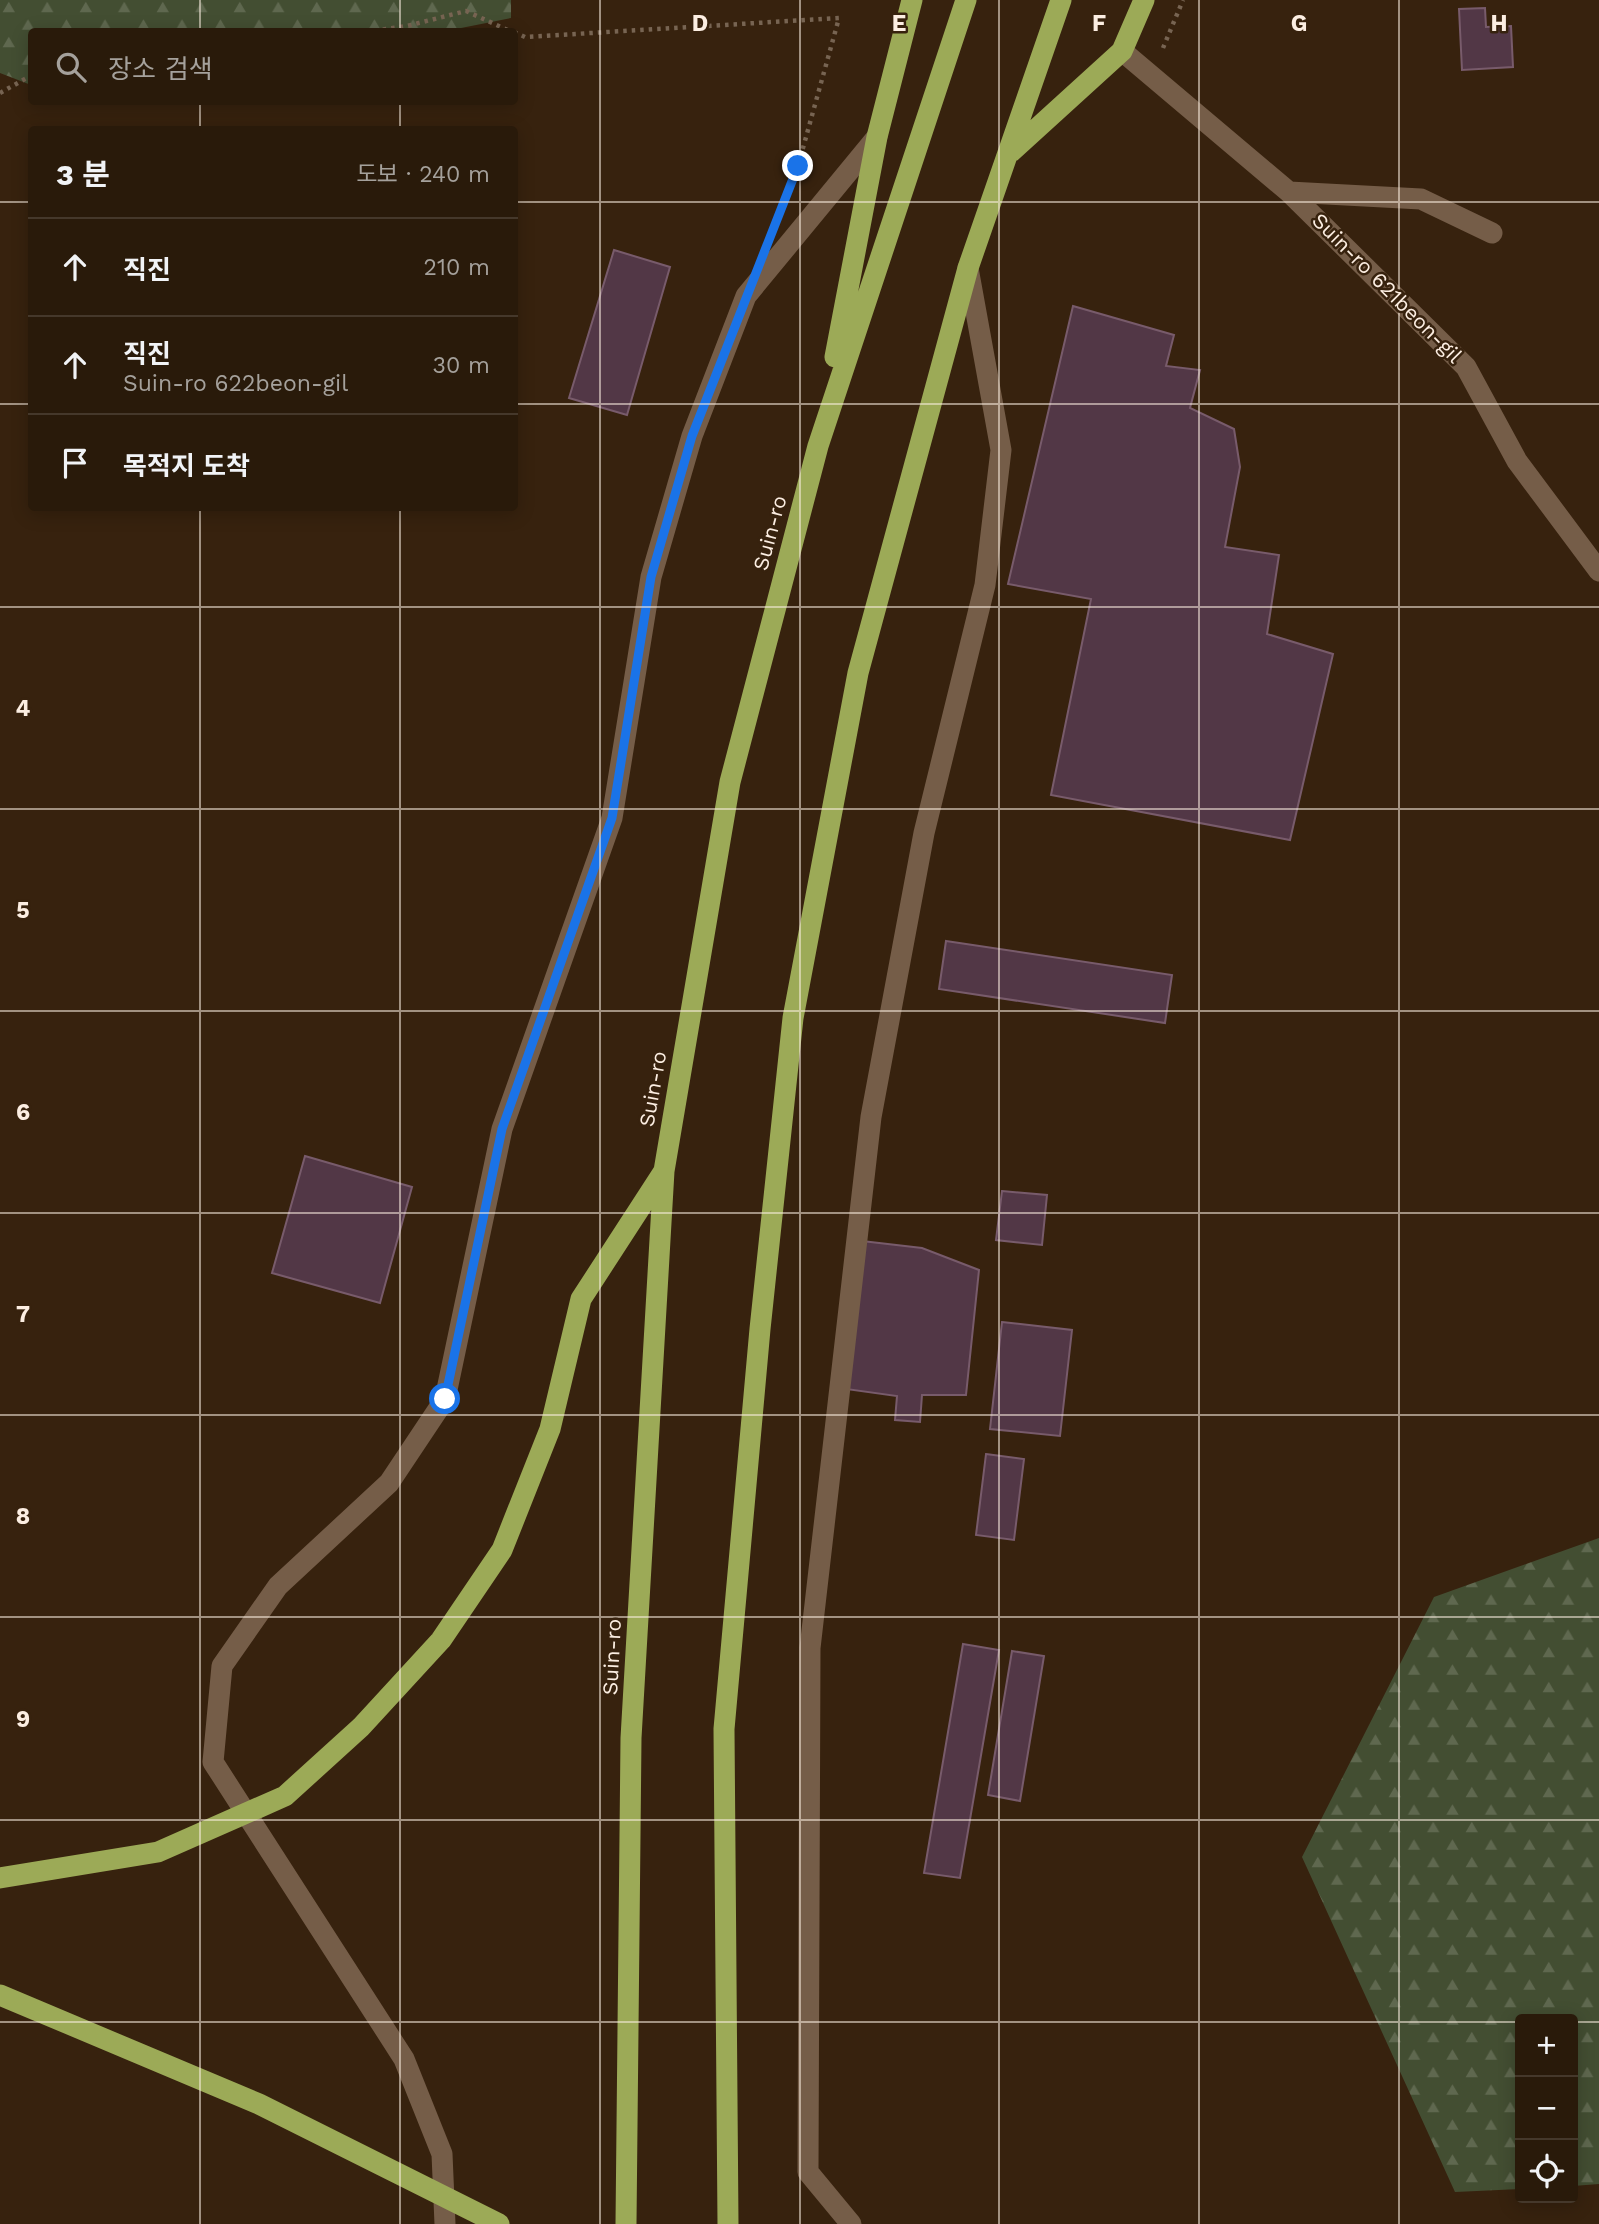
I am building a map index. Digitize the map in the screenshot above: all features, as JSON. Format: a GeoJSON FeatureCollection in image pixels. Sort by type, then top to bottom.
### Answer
{"type":"FeatureCollection","features":[{"type":"Feature","properties":{"kind":"highway"},"geometry":{"type":"LineString","coordinates":[[818,446],[877,137],[912,0]]}},
{"type":"Feature","properties":{"kind":"highway","name":"Suin-ro"},"geometry":{"type":"LineString","coordinates":[[626,2224],[632,1738],[664,1171],[730,782],[818,446],[966,0]]}},
{"type":"Feature","properties":{"kind":"highway"},"geometry":{"type":"LineString","coordinates":[[728,2224],[724,1729],[760,1329],[793,1017],[858,673],[968,268],[1061,0]]}},
{"type":"Feature","properties":{"kind":"highway"},"geometry":{"type":"LineString","coordinates":[[1009,153],[1122,51],[1144,0]]}},
{"type":"Feature","properties":{"kind":"highway"},"geometry":{"type":"LineString","coordinates":[[0,1878],[158,1852],[285,1796],[361,1727],[441,1640],[502,1550],[550,1429],[581,1299],[664,1171]]}},
{"type":"Feature","properties":{"kind":"highway"},"geometry":{"type":"LineString","coordinates":[[0,1995],[259,2104],[499,2224]]}},
{"type":"Feature","properties":{"kind":"street","name":"Suin-ro 621beon-gil"},"geometry":{"type":"LineString","coordinates":[[1122,51],[1289,192],[1466,367],[1517,461],[1599,571]]}},
{"type":"Feature","properties":{"kind":"street"},"geometry":{"type":"LineString","coordinates":[[445,2224],[442,2154],[404,2059],[213,1762],[222,1666],[278,1586],[389,1483],[445,1399],[502,1129],[612,818],[651,577],[692,436],[746,296],[877,137]]}},
{"type":"Feature","properties":{"kind":"street"},"geometry":{"type":"LineString","coordinates":[[1289,192],[1421,199],[1492,233]]}},
{"type":"Feature","properties":{"kind":"street"},"geometry":{"type":"LineString","coordinates":[[851,2224],[808,2172],[810,1648],[871,1117],[924,833],[985,585],[1001,450],[968,268]]}},
{"type":"Feature","properties":{"kind":"path"},"geometry":{"type":"LineString","coordinates":[[393,28],[466,11],[504,28]]}},
{"type":"Feature","properties":{"kind":"path"},"geometry":{"type":"LineString","coordinates":[[518,34],[525,37],[839,18],[798,166],[779,213]]}},
{"type":"Feature","properties":{"kind":"path"},"geometry":{"type":"LineString","coordinates":[[0,93],[28,77]]}},
{"type":"Feature","properties":{"kind":"green space"},"geometry":{"type":"Polygon","coordinates":[[[0,0],[511,0],[511,18],[461,28],[28,28],[28,84],[0,73],[0,0]]]}},
{"type":"Feature","properties":{"kind":"green space"},"geometry":{"type":"Polygon","coordinates":[[[1599,1538],[1599,2184],[1578,2186],[1578,2014],[1515,2014],[1515,2189],[1455,2192],[1302,1857],[1434,1597],[1599,1538]]]}},
{"type":"Feature","properties":{"kind":"building"},"geometry":{"type":"Polygon","coordinates":[[[1485,8],[1486,27],[1511,26],[1513,67],[1462,70],[1459,9],[1485,8]]]}},
{"type":"Feature","properties":{"kind":"building"},"geometry":{"type":"Polygon","coordinates":[[[614,250],[670,267],[627,415],[569,398],[614,250]]]}},
{"type":"Feature","properties":{"kind":"building"},"geometry":{"type":"Polygon","coordinates":[[[1073,306],[1174,335],[1166,366],[1200,370],[1190,408],[1234,429],[1240,467],[1225,547],[1279,555],[1267,634],[1333,654],[1290,840],[1051,795],[1091,599],[1008,584],[1073,306]]]}},
{"type":"Feature","properties":{"kind":"building"},"geometry":{"type":"Polygon","coordinates":[[[946,941],[1172,975],[1165,1023],[939,989],[946,941]]]}},
{"type":"Feature","properties":{"kind":"building"},"geometry":{"type":"Polygon","coordinates":[[[305,1156],[412,1187],[380,1303],[272,1273],[305,1156]]]}},
{"type":"Feature","properties":{"kind":"building"},"geometry":{"type":"Polygon","coordinates":[[[1002,1191],[1047,1195],[1042,1245],[996,1240],[1002,1191]]]}},
{"type":"Feature","properties":{"kind":"building"},"geometry":{"type":"Polygon","coordinates":[[[862,1241],[922,1248],[979,1270],[966,1395],[922,1395],[920,1422],[895,1420],[897,1396],[846,1389],[862,1241]]]}},
{"type":"Feature","properties":{"kind":"building"},"geometry":{"type":"Polygon","coordinates":[[[1002,1322],[1072,1330],[1060,1436],[990,1429],[1002,1322]]]}},
{"type":"Feature","properties":{"kind":"building"},"geometry":{"type":"Polygon","coordinates":[[[986,1454],[1024,1459],[1014,1540],[976,1535],[986,1454]]]}},
{"type":"Feature","properties":{"kind":"building"},"geometry":{"type":"Polygon","coordinates":[[[963,1644],[999,1650],[960,1878],[924,1873],[963,1644]]]}},
{"type":"Feature","properties":{"kind":"building"},"geometry":{"type":"Polygon","coordinates":[[[1012,1651],[1044,1656],[1020,1801],[988,1795],[1012,1651]]]}},
{"type":"Feature","properties":{"kind":"route"},"geometry":{"type":"LineString","coordinates":[[445,1399],[502,1129],[612,818],[651,577],[692,436],[798,166]]}}]}
